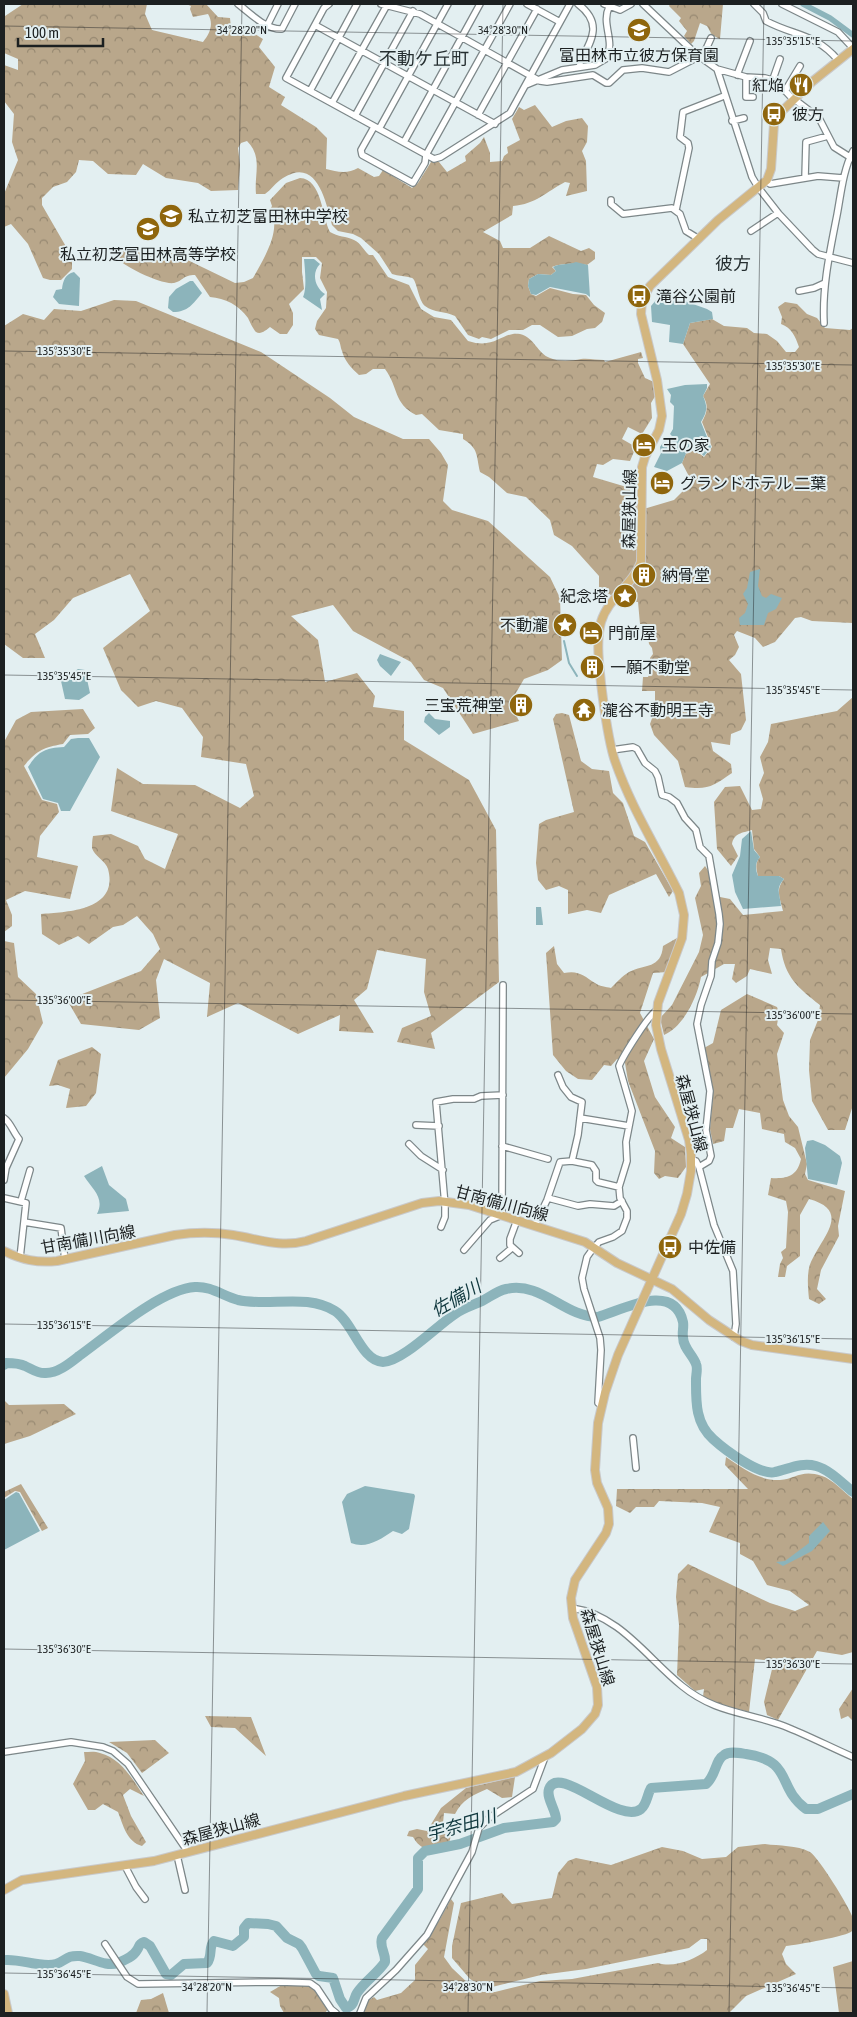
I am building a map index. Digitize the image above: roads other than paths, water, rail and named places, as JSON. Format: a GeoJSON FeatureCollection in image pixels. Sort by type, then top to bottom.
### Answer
{"type":"FeatureCollection","features":[{"type":"Feature","properties":{"kind":"main road"},"geometry":{"type":"LineString","coordinates":[[766,180],[771,167],[775,121],[780,113],[813,81],[853,48]]}},
{"type":"Feature","properties":{"kind":"main road","name":"森屋狭山線"},"geometry":{"type":"LineString","coordinates":[[4,1890],[17,1881],[30,1878],[125,1866],[177,1855],[404,1796],[510,1774],[520,1771],[545,1757],[590,1722],[596,1714],[598,1687],[576,1626],[572,1608],[572,1592],[575,1580],[606,1533],[609,1524],[608,1508],[597,1483],[595,1470],[596,1439],[601,1405],[618,1355],[682,1214],[689,1187],[692,1160],[685,1124],[661,1049],[656,1025],[656,1011],[660,997],[682,938],[682,903],[679,893],[626,791],[612,750],[607,730],[598,648],[600,627],[607,609],[634,576],[641,562],[642,467],[659,430],[662,416],[657,379],[641,314],[642,300],[650,286],[735,204],[766,180]]}},
{"type":"Feature","properties":{"kind":"main road","name":"甘南備川向線"},"geometry":{"type":"LineString","coordinates":[[4,1251],[39,1263],[65,1260],[186,1233],[231,1235],[281,1244],[298,1243],[422,1203],[444,1202],[469,1206],[502,1215],[585,1242],[617,1263],[672,1289],[709,1320],[734,1337],[752,1345],[853,1359]]}},
{"type":"Feature","properties":{"kind":"main road"},"geometry":{"type":"LineString","coordinates":[[4,1994],[8,2013]]}},
{"type":"Feature","properties":{"kind":"street"},"geometry":{"type":"LineString","coordinates":[[238,4],[276,29],[282,29],[295,4]]}},
{"type":"Feature","properties":{"kind":"street"},"geometry":{"type":"LineString","coordinates":[[268,24],[278,4]]}},
{"type":"Feature","properties":{"kind":"street"},"geometry":{"type":"LineString","coordinates":[[329,4],[324,8],[286,78],[431,158],[438,159],[510,113],[570,4]]}},
{"type":"Feature","properties":{"kind":"street"},"geometry":{"type":"LineString","coordinates":[[310,91],[357,4]]}},
{"type":"Feature","properties":{"kind":"street"},"geometry":{"type":"LineString","coordinates":[[332,103],[362,51],[384,4],[413,11],[485,49],[538,80],[547,82],[593,75],[609,83],[623,70],[642,68],[668,72],[701,57],[711,38]]}},
{"type":"Feature","properties":{"kind":"street"},"geometry":{"type":"LineString","coordinates":[[448,4],[408,77],[361,150],[362,155],[413,183],[425,163],[426,155],[510,4]]}},
{"type":"Feature","properties":{"kind":"street"},"geometry":{"type":"LineString","coordinates":[[404,142],[480,4]]}},
{"type":"Feature","properties":{"kind":"street"},"geometry":{"type":"LineString","coordinates":[[527,4],[560,22]]}},
{"type":"Feature","properties":{"kind":"street"},"geometry":{"type":"LineString","coordinates":[[578,4],[591,16],[594,36],[580,62],[580,67]]}},
{"type":"Feature","properties":{"kind":"street"},"geometry":{"type":"LineString","coordinates":[[525,85],[562,70],[595,66],[607,58],[611,46],[605,19],[606,5],[620,10],[631,4]]}},
{"type":"Feature","properties":{"kind":"street"},"geometry":{"type":"LineString","coordinates":[[643,4],[701,57],[717,69],[746,77],[773,79],[794,100],[819,118],[834,147],[851,158]]}},
{"type":"Feature","properties":{"kind":"street"},"geometry":{"type":"LineString","coordinates":[[754,4],[763,13],[766,21],[812,38],[831,51],[838,60]]}},
{"type":"Feature","properties":{"kind":"street"},"geometry":{"type":"LineString","coordinates":[[782,4],[828,26],[845,38],[853,48]]}},
{"type":"Feature","properties":{"kind":"street"},"geometry":{"type":"LineString","coordinates":[[478,115],[537,9]]}},
{"type":"Feature","properties":{"kind":"street"},"geometry":{"type":"LineString","coordinates":[[355,116],[413,11]]}},
{"type":"Feature","properties":{"kind":"street"},"geometry":{"type":"LineString","coordinates":[[315,25],[495,124]]}},
{"type":"Feature","properties":{"kind":"street"},"geometry":{"type":"LineString","coordinates":[[737,75],[750,41]]}},
{"type":"Feature","properties":{"kind":"street"},"geometry":{"type":"LineString","coordinates":[[773,79],[780,58]]}},
{"type":"Feature","properties":{"kind":"street"},"geometry":{"type":"LineString","coordinates":[[785,91],[800,66]]}},
{"type":"Feature","properties":{"kind":"street"},"geometry":{"type":"LineString","coordinates":[[717,69],[732,121],[752,176],[758,187],[778,213],[818,254],[853,263]]}},
{"type":"Feature","properties":{"kind":"street"},"geometry":{"type":"LineString","coordinates":[[746,77],[746,97],[753,97]]}},
{"type":"Feature","properties":{"kind":"street"},"geometry":{"type":"LineString","coordinates":[[676,210],[689,148],[688,143],[680,137],[683,112],[724,96]]}},
{"type":"Feature","properties":{"kind":"street"},"geometry":{"type":"LineString","coordinates":[[732,121],[744,118]]}},
{"type":"Feature","properties":{"kind":"street"},"geometry":{"type":"LineString","coordinates":[[804,178],[806,142],[828,136]]}},
{"type":"Feature","properties":{"kind":"street"},"geometry":{"type":"LineString","coordinates":[[824,323],[828,256],[844,178],[853,151]]}},
{"type":"Feature","properties":{"kind":"street"},"geometry":{"type":"LineString","coordinates":[[766,180],[770,184],[778,184],[818,176],[844,178]]}},
{"type":"Feature","properties":{"kind":"street"},"geometry":{"type":"LineString","coordinates":[[611,200],[611,204],[623,214],[669,207],[676,210],[680,214],[686,231],[699,239]]}},
{"type":"Feature","properties":{"kind":"street"},"geometry":{"type":"LineString","coordinates":[[751,231],[778,213]]}},
{"type":"Feature","properties":{"kind":"street"},"geometry":{"type":"LineString","coordinates":[[798,291],[814,288],[825,283]]}},
{"type":"Feature","properties":{"kind":"street"},"geometry":{"type":"LineString","coordinates":[[612,750],[633,747],[637,749],[645,764],[654,771],[662,796],[669,797],[677,803],[685,818],[696,830],[698,843],[709,856],[713,873],[720,933],[710,968],[711,976],[697,1024],[710,1091],[706,1130],[711,1156],[709,1161],[699,1167]]}},
{"type":"Feature","properties":{"kind":"street"},"geometry":{"type":"LineString","coordinates":[[464,1250],[490,1220],[502,1215],[503,984]]}},
{"type":"Feature","properties":{"kind":"street"},"geometry":{"type":"LineString","coordinates":[[601,1405],[598,1403],[598,1395],[601,1350],[582,1278],[587,1257],[594,1247],[599,1242],[614,1237],[622,1231],[627,1211],[620,1198],[619,1187],[627,1161],[626,1142],[632,1106],[619,1066],[646,1022],[656,1011]]}},
{"type":"Feature","properties":{"kind":"street"},"geometry":{"type":"LineString","coordinates":[[558,1075],[563,1087],[571,1098],[582,1102],[572,1161]]}},
{"type":"Feature","properties":{"kind":"street"},"geometry":{"type":"LineString","coordinates":[[441,1227],[445,1217],[443,1170],[436,1102],[453,1098],[474,1099],[481,1096],[503,1096]]}},
{"type":"Feature","properties":{"kind":"street"},"geometry":{"type":"LineString","coordinates":[[4,1118],[10,1122],[13,1131],[19,1138],[4,1171],[4,1180]]}},
{"type":"Feature","properties":{"kind":"street"},"geometry":{"type":"LineString","coordinates":[[580,1118],[629,1126]]}},
{"type":"Feature","properties":{"kind":"street"},"geometry":{"type":"LineString","coordinates":[[416,1124],[439,1126]]}},
{"type":"Feature","properties":{"kind":"street"},"geometry":{"type":"LineString","coordinates":[[409,1144],[421,1156],[443,1170]]}},
{"type":"Feature","properties":{"kind":"street"},"geometry":{"type":"LineString","coordinates":[[502,1146],[548,1158]]}},
{"type":"Feature","properties":{"kind":"street"},"geometry":{"type":"LineString","coordinates":[[692,1160],[696,1161],[699,1167],[714,1225],[733,1270],[736,1324],[734,1337]]}},
{"type":"Feature","properties":{"kind":"street"},"geometry":{"type":"LineString","coordinates":[[535,1226],[548,1198],[560,1162],[572,1161],[592,1165],[598,1182],[619,1187]]}},
{"type":"Feature","properties":{"kind":"street"},"geometry":{"type":"LineString","coordinates":[[21,1202],[30,1170]]}},
{"type":"Feature","properties":{"kind":"street"},"geometry":{"type":"LineString","coordinates":[[4,1198],[26,1203],[20,1258]]}},
{"type":"Feature","properties":{"kind":"street"},"geometry":{"type":"LineString","coordinates":[[548,1198],[578,1206],[590,1204],[614,1206],[622,1201]]}},
{"type":"Feature","properties":{"kind":"street"},"geometry":{"type":"LineString","coordinates":[[517,1220],[510,1239],[512,1248],[519,1253]]}},
{"type":"Feature","properties":{"kind":"street"},"geometry":{"type":"LineString","coordinates":[[24,1222],[61,1228],[65,1260]]}},
{"type":"Feature","properties":{"kind":"street"},"geometry":{"type":"LineString","coordinates":[[500,1258],[512,1248]]}},
{"type":"Feature","properties":{"kind":"street"},"geometry":{"type":"LineString","coordinates":[[633,1438],[636,1468]]}},
{"type":"Feature","properties":{"kind":"street"},"geometry":{"type":"LineString","coordinates":[[572,1608],[594,1615],[620,1629],[682,1687],[704,1701],[727,1711],[784,1726],[853,1757]]}},
{"type":"Feature","properties":{"kind":"street"},"geometry":{"type":"LineString","coordinates":[[4,1752],[71,1742],[103,1747],[112,1751],[128,1764],[188,1852]]}},
{"type":"Feature","properties":{"kind":"street"},"geometry":{"type":"LineString","coordinates":[[360,2013],[366,1998],[403,1963],[427,1935],[475,1843],[479,1828],[489,1818],[533,1789],[545,1757]]}},
{"type":"Feature","properties":{"kind":"street"},"geometry":{"type":"LineString","coordinates":[[177,1855],[185,1890]]}},
{"type":"Feature","properties":{"kind":"street"},"geometry":{"type":"LineString","coordinates":[[125,1866],[136,1888],[145,1899]]}},
{"type":"Feature","properties":{"kind":"street"},"geometry":{"type":"LineString","coordinates":[[104,1944],[127,1977],[138,1984],[279,1982],[310,1984],[317,1988],[331,2009],[336,2013]]}},
{"type":"Feature","properties":{"kind":"water"},"geometry":{"type":"Polygon","coordinates":[[[304,259],[314,259],[320,264],[317,268],[315,280],[325,294],[320,299],[322,310],[303,297],[305,284],[304,259]]]}},
{"type":"Feature","properties":{"kind":"water"},"geometry":{"type":"Polygon","coordinates":[[[576,262],[588,265],[590,297],[586,294],[550,287],[536,295],[531,294],[528,286],[529,279],[538,274],[551,275],[556,271],[553,267],[576,262]]]}},
{"type":"Feature","properties":{"kind":"water"},"geometry":{"type":"Polygon","coordinates":[[[74,272],[80,278],[79,306],[59,304],[53,297],[56,290],[62,289],[65,278],[68,274],[74,272]]]}},
{"type":"Feature","properties":{"kind":"water"},"geometry":{"type":"Polygon","coordinates":[[[193,281],[202,293],[193,304],[183,311],[173,312],[168,308],[169,297],[176,289],[193,281]]]}},
{"type":"Feature","properties":{"kind":"water"},"geometry":{"type":"Polygon","coordinates":[[[662,293],[707,309],[712,312],[713,319],[690,323],[683,344],[669,342],[670,325],[652,322],[651,306],[662,293]]]}},
{"type":"Feature","properties":{"kind":"water"},"geometry":{"type":"Polygon","coordinates":[[[707,384],[703,396],[706,409],[701,422],[711,447],[704,456],[697,450],[687,451],[682,463],[667,471],[654,467],[661,453],[660,447],[664,441],[670,443],[673,437],[670,434],[673,429],[674,406],[670,402],[671,395],[667,389],[685,385],[707,384]]]}},
{"type":"Feature","properties":{"kind":"water"},"geometry":{"type":"Polygon","coordinates":[[[760,569],[758,586],[762,596],[766,598],[771,594],[782,598],[776,609],[768,613],[764,625],[740,625],[739,618],[745,613],[748,604],[743,594],[747,588],[750,572],[760,569]]]}},
{"type":"Feature","properties":{"kind":"water"},"geometry":{"type":"Polygon","coordinates":[[[380,654],[401,662],[391,676],[380,666],[377,660],[380,654]]]}},
{"type":"Feature","properties":{"kind":"water"},"geometry":{"type":"Polygon","coordinates":[[[78,669],[85,670],[90,693],[79,700],[65,699],[61,681],[78,669]]]}},
{"type":"Feature","properties":{"kind":"water"},"geometry":{"type":"Polygon","coordinates":[[[429,713],[435,719],[450,721],[450,727],[439,735],[424,722],[425,717],[429,713]]]}},
{"type":"Feature","properties":{"kind":"water"},"geometry":{"type":"Polygon","coordinates":[[[89,738],[100,757],[70,811],[61,811],[58,803],[43,799],[28,767],[42,752],[51,748],[64,747],[71,739],[89,738]]]}},
{"type":"Feature","properties":{"kind":"water"},"geometry":{"type":"Polygon","coordinates":[[[751,831],[754,850],[760,857],[756,866],[758,876],[779,876],[784,879],[779,889],[781,906],[743,909],[735,892],[732,875],[740,856],[742,839],[751,831]]]}},
{"type":"Feature","properties":{"kind":"water"},"geometry":{"type":"Polygon","coordinates":[[[536,907],[541,907],[543,925],[536,925],[536,907]]]}},
{"type":"Feature","properties":{"kind":"water"},"geometry":{"type":"Polygon","coordinates":[[[813,1140],[825,1145],[840,1156],[842,1163],[837,1185],[808,1179],[805,1148],[807,1141],[813,1140]]]}},
{"type":"Feature","properties":{"kind":"water"},"geometry":{"type":"Polygon","coordinates":[[[102,1166],[109,1185],[126,1199],[129,1211],[97,1214],[100,1203],[99,1199],[84,1176],[102,1166]]]}},
{"type":"Feature","properties":{"kind":"water"},"geometry":{"type":"Polygon","coordinates":[[[365,1486],[414,1494],[409,1529],[402,1534],[393,1531],[367,1544],[357,1545],[351,1543],[342,1502],[347,1494],[365,1486]]]}},
{"type":"Feature","properties":{"kind":"water"},"geometry":{"type":"Polygon","coordinates":[[[16,1492],[19,1493],[40,1531],[4,1550],[4,1500],[16,1492]]]}},
{"type":"Feature","properties":{"kind":"water"},"geometry":{"type":"Polygon","coordinates":[[[823,1522],[830,1531],[812,1551],[783,1566],[776,1562],[785,1561],[809,1543],[809,1536],[823,1522]]]}},
{"type":"Feature","properties":{"kind":"waterway"},"geometry":{"type":"LineString","coordinates":[[803,4],[830,18],[853,35]]}},
{"type":"Feature","properties":{"kind":"waterway"},"geometry":{"type":"LineString","coordinates":[[564,641],[569,663],[577,676]]}},
{"type":"Feature","properties":{"kind":"waterway","name":"佐備川"},"geometry":{"type":"LineString","coordinates":[[4,1365],[6,1363],[23,1365],[43,1373],[55,1371],[68,1364],[151,1304],[181,1290],[195,1287],[206,1288],[238,1300],[250,1302],[300,1301],[324,1306],[341,1316],[369,1355],[375,1360],[383,1362],[400,1356],[458,1312],[506,1289],[519,1288],[531,1290],[574,1311],[598,1317],[633,1305],[658,1301],[669,1303],[678,1310],[683,1322],[683,1341],[697,1366],[696,1395],[700,1419],[707,1433],[713,1439],[734,1455],[761,1470],[775,1472],[800,1465],[816,1466],[831,1474],[853,1492]]}},
{"type":"Feature","properties":{"kind":"waterway","name":"宇奈田川"},"geometry":{"type":"LineString","coordinates":[[6,1960],[50,1965],[59,1963],[72,1956],[80,1956],[113,1964],[131,1956],[140,1944],[144,1942],[150,1946],[166,1974],[171,1975],[184,1964],[207,1963],[214,1941],[233,1946],[244,1937],[244,1928],[248,1923],[268,1924],[276,1926],[287,1938],[299,1944],[316,1974],[333,1978],[340,1999],[346,2008],[351,2006],[360,1989],[385,1962],[381,1944],[382,1938],[418,1889],[418,1858],[425,1851],[460,1844],[504,1828],[553,1822],[556,1819],[556,1815],[548,1793],[555,1783],[577,1788],[605,1803],[631,1812],[643,1807],[651,1788],[706,1784],[712,1777],[721,1757],[729,1753],[735,1753],[761,1757],[771,1762],[783,1776],[797,1801],[806,1809],[818,1809],[853,1794]]}},
{"type":"Feature","properties":{"kind":"place","name":"富田林市立彼方保育園"},"geometry":{"type":"Point","coordinates":[639,30]}},
{"type":"Feature","properties":{"kind":"place","name":"紅焔"},"geometry":{"type":"Point","coordinates":[801,85]}},
{"type":"Feature","properties":{"kind":"place","name":"彼方"},"geometry":{"type":"Point","coordinates":[774,114]}},
{"type":"Feature","properties":{"kind":"place","name":"私立初芝富田林中学校"},"geometry":{"type":"Point","coordinates":[171,216]}},
{"type":"Feature","properties":{"kind":"place","name":"私立初芝富田林高等学校"},"geometry":{"type":"Point","coordinates":[148,229]}},
{"type":"Feature","properties":{"kind":"place","name":"滝谷公園前"},"geometry":{"type":"Point","coordinates":[639,296]}},
{"type":"Feature","properties":{"kind":"place","name":"玉の家"},"geometry":{"type":"Point","coordinates":[644,445]}},
{"type":"Feature","properties":{"kind":"place","name":"グランドホテル 二葉"},"geometry":{"type":"Point","coordinates":[662,483]}},
{"type":"Feature","properties":{"kind":"place","name":"納骨堂"},"geometry":{"type":"Point","coordinates":[644,575]}},
{"type":"Feature","properties":{"kind":"place","name":"紀念塔"},"geometry":{"type":"Point","coordinates":[625,596]}},
{"type":"Feature","properties":{"kind":"place","name":"不動瀧"},"geometry":{"type":"Point","coordinates":[565,625]}},
{"type":"Feature","properties":{"kind":"place","name":"門前屋"},"geometry":{"type":"Point","coordinates":[591,633]}},
{"type":"Feature","properties":{"kind":"place","name":"一願不動堂"},"geometry":{"type":"Point","coordinates":[592,667]}},
{"type":"Feature","properties":{"kind":"place","name":"三宝荒神堂"},"geometry":{"type":"Point","coordinates":[521,705]}},
{"type":"Feature","properties":{"kind":"place","name":"瀧谷不動明王寺"},"geometry":{"type":"Point","coordinates":[584,710]}},
{"type":"Feature","properties":{"kind":"place","name":"中佐備"},"geometry":{"type":"Point","coordinates":[670,1247]}},
{"type":"Feature","properties":{"kind":"district","name":"不動ケ丘町"},"geometry":{"type":"Point","coordinates":[424,58]}},
{"type":"Feature","properties":{"kind":"district","name":"彼方"},"geometry":{"type":"Point","coordinates":[733,263]}}]}
